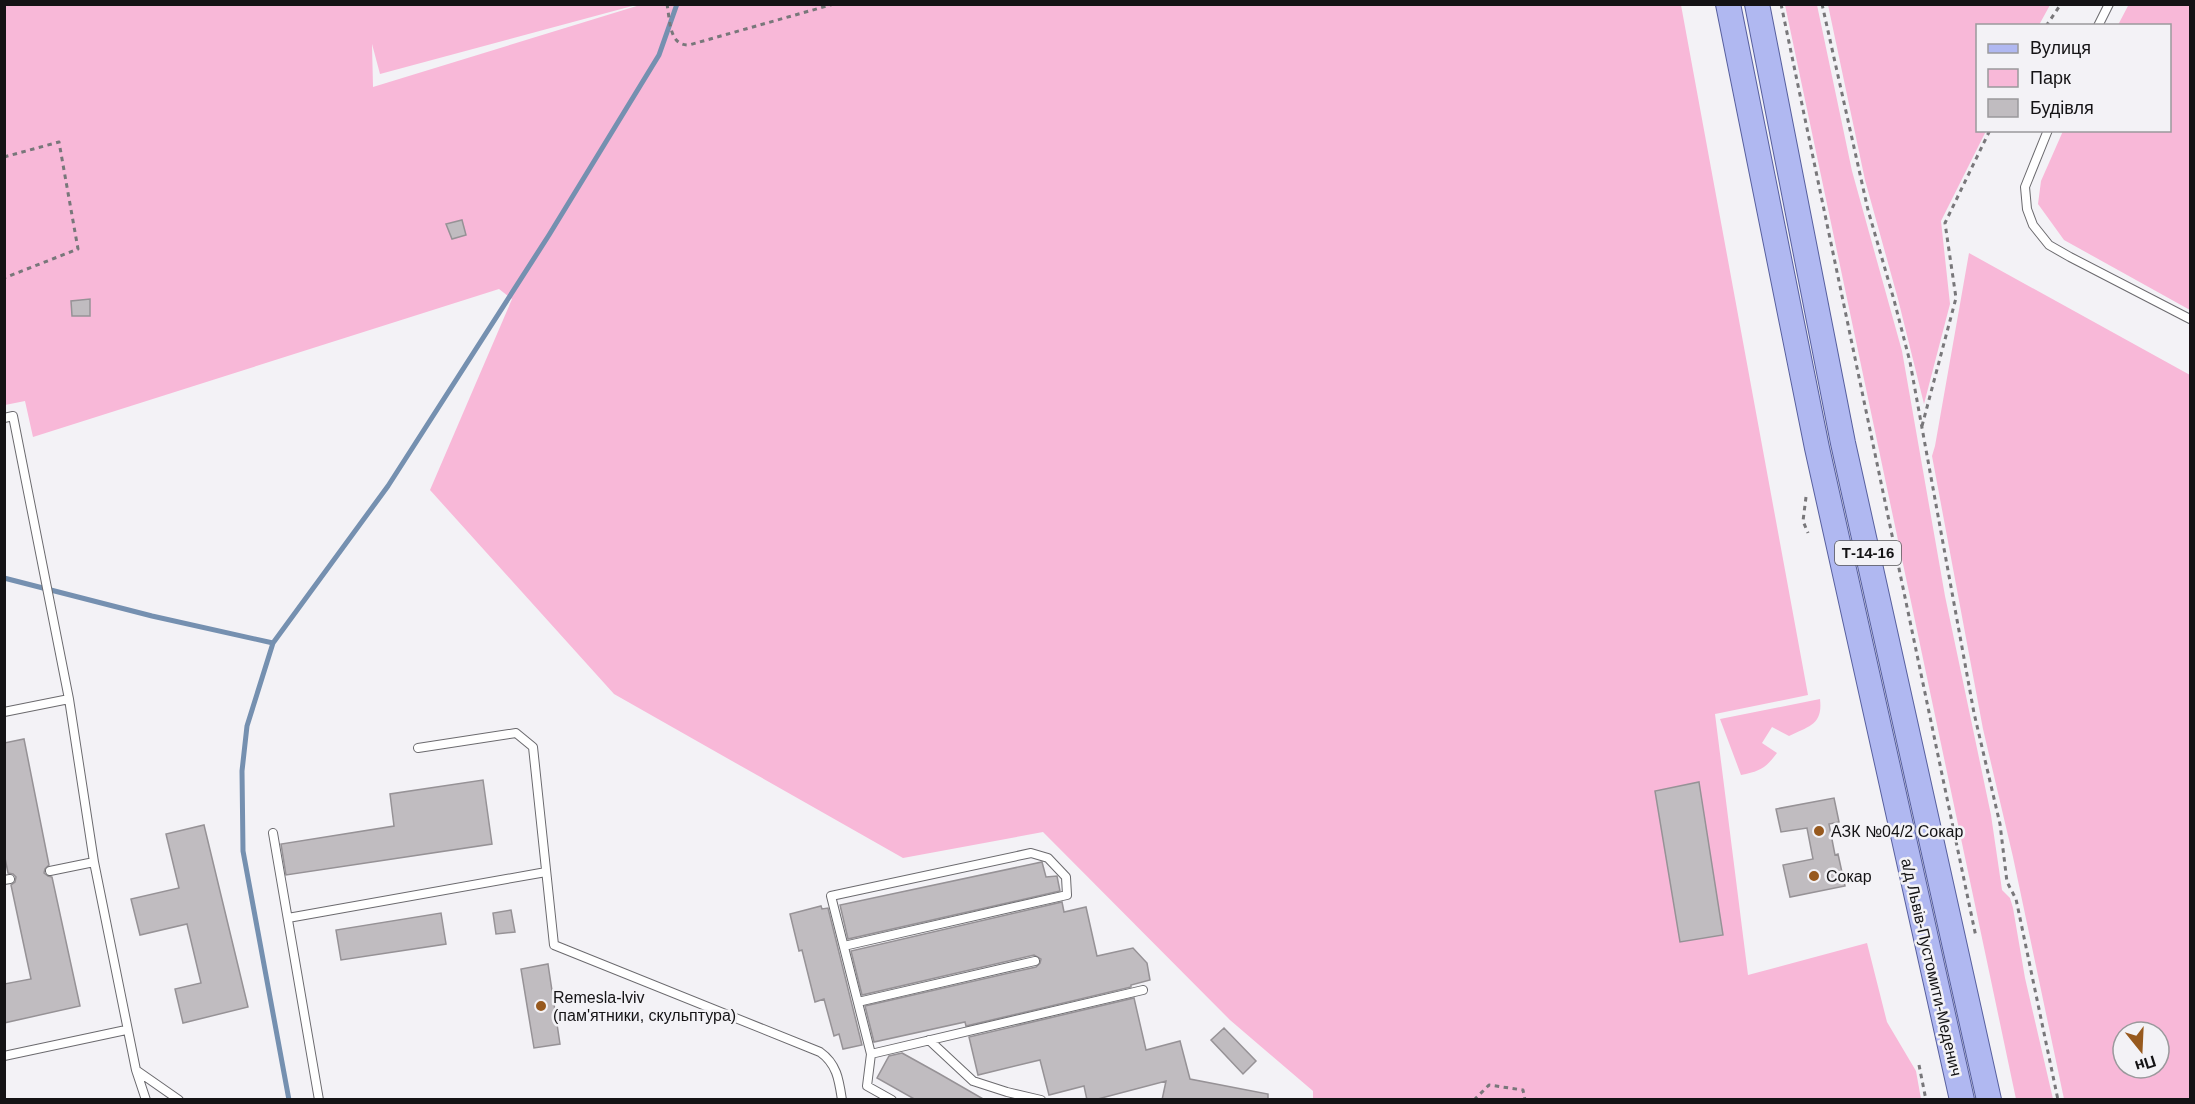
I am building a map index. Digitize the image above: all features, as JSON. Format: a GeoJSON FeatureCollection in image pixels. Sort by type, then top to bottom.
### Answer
{"type":"FeatureCollection","features":[{"type":"Feature","properties":{"kind":"main road","name":"а/д Львів-Пустомити-Меденич"},"geometry":{"type":"LineString","coordinates":[[1728,4],[1816,448],[1962,1100]]}},
{"type":"Feature","properties":{"kind":"main road","name":"Т-14-16"},"geometry":{"type":"LineString","coordinates":[[1757,4],[1843,443],[1989,1100]]}},
{"type":"Feature","properties":{"kind":"lane"},"geometry":{"type":"LineString","coordinates":[[2099,24],[2109,4]]}},
{"type":"Feature","properties":{"kind":"lane"},"geometry":{"type":"LineString","coordinates":[[2047,132],[2025,187],[2027,209],[2033,225],[2049,245],[2190,319]]}},
{"type":"Feature","properties":{"kind":"lane"},"geometry":{"type":"LineString","coordinates":[[4,418],[14,416],[69,699],[94,862],[126,1030],[146,1100]]}},
{"type":"Feature","properties":{"kind":"lane"},"geometry":{"type":"LineString","coordinates":[[4,712],[69,699]]}},
{"type":"Feature","properties":{"kind":"lane"},"geometry":{"type":"LineString","coordinates":[[418,748],[516,733],[533,747],[554,945],[820,1052],[836,1070],[842,1100]]}},
{"type":"Feature","properties":{"kind":"lane"},"geometry":{"type":"LineString","coordinates":[[273,833],[319,1100]]}},
{"type":"Feature","properties":{"kind":"lane"},"geometry":{"type":"LineString","coordinates":[[844,946],[1067,895],[1066,877],[1048,858],[1031,853],[831,896],[871,1054],[867,1086],[892,1100]]}},
{"type":"Feature","properties":{"kind":"lane"},"geometry":{"type":"LineString","coordinates":[[50,871],[94,862]]}},
{"type":"Feature","properties":{"kind":"lane"},"geometry":{"type":"LineString","coordinates":[[288,918],[546,872]]}},
{"type":"Feature","properties":{"kind":"lane"},"geometry":{"type":"LineString","coordinates":[[858,1002],[1035,961]]}},
{"type":"Feature","properties":{"kind":"lane"},"geometry":{"type":"LineString","coordinates":[[871,1054],[1143,990]]}},
{"type":"Feature","properties":{"kind":"lane"},"geometry":{"type":"LineString","coordinates":[[4,1056],[126,1030]]}},
{"type":"Feature","properties":{"kind":"lane"},"geometry":{"type":"LineString","coordinates":[[929,1040],[974,1081],[1041,1100]]}},
{"type":"Feature","properties":{"kind":"lane"},"geometry":{"type":"LineString","coordinates":[[136,1070],[179,1100]]}},
{"type":"Feature","properties":{"kind":"path"},"geometry":{"type":"LineString","coordinates":[[667,4],[676,42],[689,45],[834,4]]}},
{"type":"Feature","properties":{"kind":"path"},"geometry":{"type":"LineString","coordinates":[[1781,4],[1978,948]]}},
{"type":"Feature","properties":{"kind":"path"},"geometry":{"type":"LineString","coordinates":[[1822,4],[1868,210],[1910,362],[1974,712],[2000,825],[2007,882],[2016,899],[2058,1100]]}},
{"type":"Feature","properties":{"kind":"path"},"geometry":{"type":"LineString","coordinates":[[2047,24],[2061,4]]}},
{"type":"Feature","properties":{"kind":"path"},"geometry":{"type":"LineString","coordinates":[[1922,427],[1956,298],[1945,223],[1989,132]]}},
{"type":"Feature","properties":{"kind":"path"},"geometry":{"type":"LineString","coordinates":[[4,157],[60,142],[78,249],[4,278]]}},
{"type":"Feature","properties":{"kind":"path"},"geometry":{"type":"LineString","coordinates":[[1919,1065],[1926,1100]]}},
{"type":"Feature","properties":{"kind":"path"},"geometry":{"type":"LineString","coordinates":[[1474,1100],[1490,1085],[1523,1090],[1525,1100]]}},
{"type":"Feature","properties":{"kind":"green space"},"geometry":{"type":"Polygon","coordinates":[[[2129,4],[2190,5],[2190,310],[2064,240],[2038,204],[2041,181],[2063,132],[2171,132],[2171,24],[2119,24],[2129,4]]]}},
{"type":"Feature","properties":{"kind":"green space"},"geometry":{"type":"Polygon","coordinates":[[[5,5],[636,5],[380,74],[372,44],[373,87],[640,5],[1681,5],[1808,695],[1715,714],[1748,975],[1867,943],[1887,1022],[1916,1071],[1921,1099],[1313,1099],[1313,1091],[1230,1020],[1043,832],[903,858],[614,694],[430,490],[512,299],[499,289],[33,437],[25,401],[5,405],[5,5]]]}},
{"type":"Feature","properties":{"kind":"green space"},"geometry":{"type":"Polygon","coordinates":[[[1785,5],[1817,5],[1852,171],[1902,351],[1945,596],[1991,815],[2002,890],[2010,898],[2013,908],[2025,978],[2053,1099],[2016,1099],[1785,5]]]}},
{"type":"Feature","properties":{"kind":"green space"},"geometry":{"type":"Polygon","coordinates":[[[1828,5],[2050,5],[2040,24],[1976,24],[1976,132],[1986,132],[1941,221],[1950,304],[1924,404],[1865,180],[1828,5]]]}},
{"type":"Feature","properties":{"kind":"green space"},"geometry":{"type":"Polygon","coordinates":[[[1969,253],[2190,375],[2190,1099],[2064,1099],[2013,857],[1983,729],[1932,456],[1969,253]]]}},
{"type":"Feature","properties":{"kind":"green space"},"geometry":{"type":"Polygon","coordinates":[[[1820,699],[1819,714],[1813,724],[1789,736],[1772,727],[1762,743],[1777,753],[1762,768],[1741,775],[1720,719],[1820,699]]]}},
{"type":"Feature","properties":{"kind":"building"},"geometry":{"type":"Polygon","coordinates":[[[462,220],[466,235],[452,239],[446,224],[462,220]]]}},
{"type":"Feature","properties":{"kind":"building"},"geometry":{"type":"Polygon","coordinates":[[[90,299],[90,316],[72,316],[71,301],[90,299]]]}},
{"type":"Feature","properties":{"kind":"building"},"geometry":{"type":"Polygon","coordinates":[[[24,739],[49,865],[44,873],[52,877],[80,1006],[4,1023],[4,984],[31,979],[11,885],[15,882],[16,877],[8,873],[4,853],[4,743],[24,739]]]}},
{"type":"Feature","properties":{"kind":"building"},"geometry":{"type":"Polygon","coordinates":[[[483,780],[492,844],[286,875],[281,844],[394,826],[390,794],[483,780]]]}},
{"type":"Feature","properties":{"kind":"building"},"geometry":{"type":"Polygon","coordinates":[[[1699,782],[1723,935],[1680,942],[1655,791],[1699,782]]]}},
{"type":"Feature","properties":{"kind":"building"},"geometry":{"type":"Polygon","coordinates":[[[1834,798],[1839,822],[1829,824],[1835,855],[1838,854],[1845,886],[1790,897],[1783,865],[1813,859],[1807,828],[1781,832],[1776,809],[1834,798]]]}},
{"type":"Feature","properties":{"kind":"building"},"geometry":{"type":"Polygon","coordinates":[[[204,825],[248,1007],[183,1023],[175,989],[201,983],[187,924],[140,935],[131,899],[179,888],[166,834],[204,825]]]}},
{"type":"Feature","properties":{"kind":"building"},"geometry":{"type":"Polygon","coordinates":[[[1042,862],[1046,877],[1057,876],[1060,891],[848,939],[840,905],[1042,862]]]}},
{"type":"Feature","properties":{"kind":"building"},"geometry":{"type":"Polygon","coordinates":[[[1062,902],[1064,912],[1086,907],[1097,956],[1133,948],[1147,963],[1150,980],[1131,985],[1131,987],[966,1026],[965,1022],[874,1042],[865,1006],[1036,967],[1041,959],[1034,955],[862,995],[851,951],[1062,902]]]}},
{"type":"Feature","properties":{"kind":"building"},"geometry":{"type":"Polygon","coordinates":[[[821,906],[822,909],[828,908],[862,1045],[843,1049],[839,1034],[834,1036],[824,999],[815,1002],[802,950],[799,951],[790,914],[821,906]]]}},
{"type":"Feature","properties":{"kind":"building"},"geometry":{"type":"Polygon","coordinates":[[[511,910],[515,932],[496,934],[493,913],[511,910]]]}},
{"type":"Feature","properties":{"kind":"building"},"geometry":{"type":"Polygon","coordinates":[[[441,913],[446,944],[341,960],[336,930],[441,913]]]}},
{"type":"Feature","properties":{"kind":"building","name":"Remesla-lviv (пам'ятники, скульптура)"},"geometry":{"type":"Polygon","coordinates":[[[548,964],[560,1044],[534,1048],[521,969],[548,964]]]}},
{"type":"Feature","properties":{"kind":"building"},"geometry":{"type":"Polygon","coordinates":[[[1134,998],[1146,1050],[1180,1041],[1190,1079],[1268,1094],[1268,1100],[1162,1100],[1166,1081],[1094,1100],[1087,1100],[1084,1086],[1049,1095],[1040,1060],[978,1075],[969,1037],[1134,998]]]}},
{"type":"Feature","properties":{"kind":"building"},"geometry":{"type":"Polygon","coordinates":[[[1224,1028],[1256,1061],[1243,1074],[1211,1040],[1224,1028]]]}},
{"type":"Feature","properties":{"kind":"building"},"geometry":{"type":"Polygon","coordinates":[[[902,1053],[985,1100],[916,1100],[877,1078],[889,1056],[902,1053]]]}},
{"type":"Feature","properties":{"kind":"waterway"},"geometry":{"type":"LineString","coordinates":[[289,1100],[243,851],[242,771],[247,726],[273,643],[388,486],[549,235],[659,55],[677,4]]}},
{"type":"Feature","properties":{"kind":"waterway"},"geometry":{"type":"LineString","coordinates":[[4,578],[152,616],[273,643]]}},
{"type":"Feature","properties":{"kind":"place","name":"АЗК №04/2 Сокар"},"geometry":{"type":"Point","coordinates":[1819,831]}},
{"type":"Feature","properties":{"kind":"place","name":"Сокар"},"geometry":{"type":"Point","coordinates":[1814,876]}},
{"type":"Feature","properties":{"kind":"place","name":"Remesla-lviv (пам'ятники, скульптура)"},"geometry":{"type":"Point","coordinates":[541,1006]}}]}
